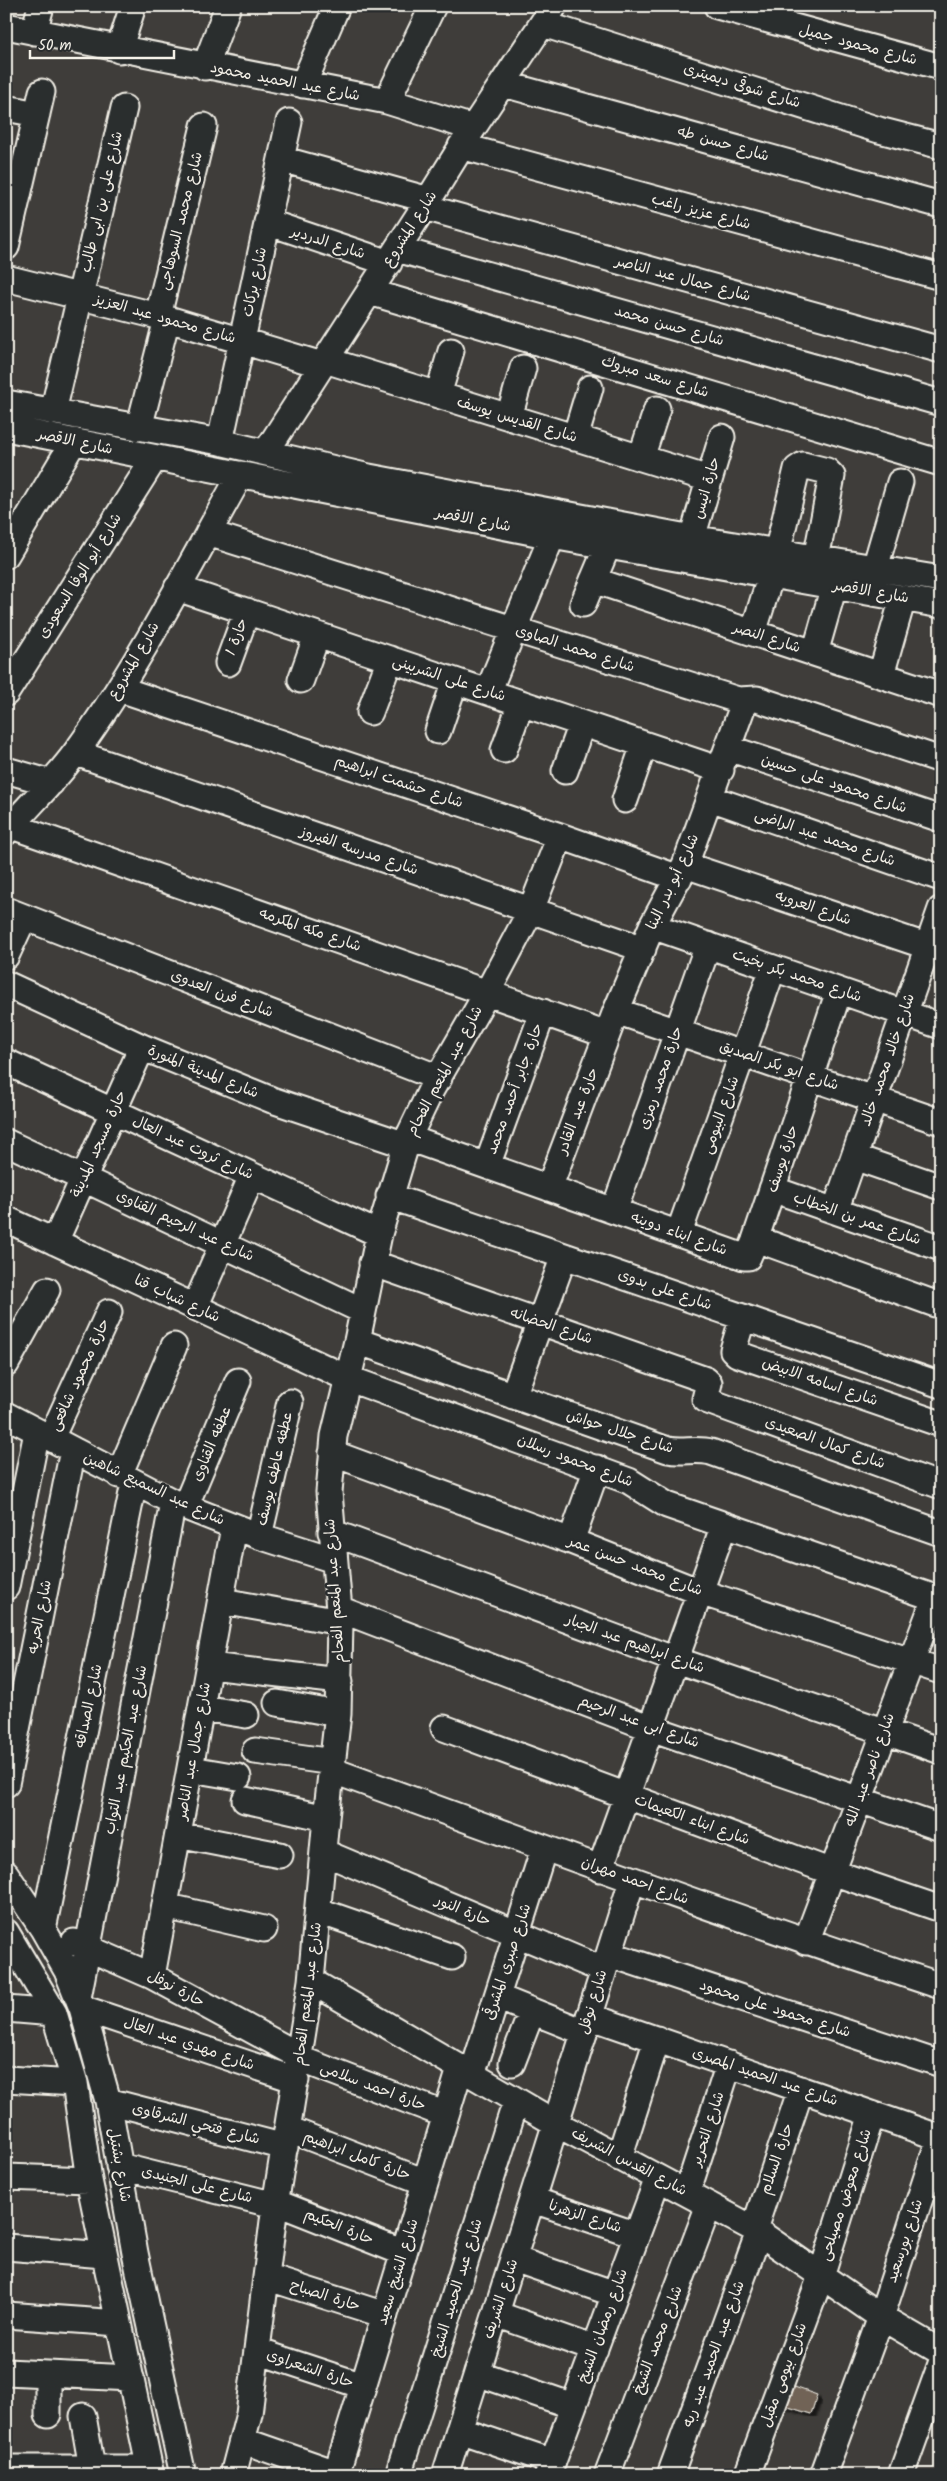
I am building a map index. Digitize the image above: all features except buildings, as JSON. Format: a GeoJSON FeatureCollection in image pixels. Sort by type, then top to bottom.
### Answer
{"type":"FeatureCollection","features":[{"type":"Feature","properties":{"kind":"street"},"geometry":{"type":"LineString","coordinates":[[34,32],[41,6]]}},
{"type":"Feature","properties":{"kind":"street"},"geometry":{"type":"LineString","coordinates":[[119,50],[133,6]]}},
{"type":"Feature","properties":{"kind":"street"},"geometry":{"type":"LineString","coordinates":[[205,67],[228,6]]}},
{"type":"Feature","properties":{"kind":"street"},"geometry":{"type":"LineString","coordinates":[[303,85],[337,6]]}},
{"type":"Feature","properties":{"kind":"street"},"geometry":{"type":"LineString","coordinates":[[386,102],[433,6]]}},
{"type":"Feature","properties":{"kind":"street","name":"شارع محمود جميل"},"geometry":{"type":"LineString","coordinates":[[717,6],[941,67]]}},
{"type":"Feature","properties":{"kind":"street","name":"شارع المشروع"},"geometry":{"type":"LineString","coordinates":[[266,452],[427,204],[467,137],[549,15]]}},
{"type":"Feature","properties":{"kind":"street","name":"شارع شوقى ديميترى"},"geometry":{"type":"LineString","coordinates":[[549,15],[879,130],[941,146]]}},
{"type":"Feature","properties":{"kind":"street","name":"شارع عبد الحميد محمود"},"geometry":{"type":"LineString","coordinates":[[6,26],[386,102],[467,137]]}},
{"type":"Feature","properties":{"kind":"street","name":"شارع حسن طه"},"geometry":{"type":"LineString","coordinates":[[504,84],[941,205]]}},
{"type":"Feature","properties":{"kind":"street"},"geometry":{"type":"LineString","coordinates":[[6,108],[39,103],[12,193],[6,247]]}},
{"type":"Feature","properties":{"kind":"street","name":"شارع على بن ابى طالب"},"geometry":{"type":"LineString","coordinates":[[53,412],[124,108]]}},
{"type":"Feature","properties":{"kind":"street","name":"شارع بركات"},"geometry":{"type":"LineString","coordinates":[[220,442],[289,122]]}},
{"type":"Feature","properties":{"kind":"street","name":"شارع محمد السوهاجى"},"geometry":{"type":"LineString","coordinates":[[139,428],[204,126]]}},
{"type":"Feature","properties":{"kind":"street","name":"شارع عزيز راغب"},"geometry":{"type":"LineString","coordinates":[[467,137],[941,278]]}},
{"type":"Feature","properties":{"kind":"street","name":"شارع جمال عبد الناصر"},"geometry":{"type":"LineString","coordinates":[[281,159],[427,204],[941,350]]}},
{"type":"Feature","properties":{"kind":"street","name":"شارع الدردير"},"geometry":{"type":"LineString","coordinates":[[268,222],[393,256]]}},
{"type":"Feature","properties":{"kind":"street","name":"شارع حسن محمد"},"geometry":{"type":"LineString","coordinates":[[393,256],[941,403]]}},
{"type":"Feature","properties":{"kind":"street","name":"شارع محمود عبد العزيز"},"geometry":{"type":"LineString","coordinates":[[6,278],[80,295],[324,362]]}},
{"type":"Feature","properties":{"kind":"street","name":"شارع سعد مبروك"},"geometry":{"type":"LineString","coordinates":[[370,292],[941,463]]}},
{"type":"Feature","properties":{"kind":"street"},"geometry":{"type":"LineString","coordinates":[[438,396],[451,351]]}},
{"type":"Feature","properties":{"kind":"street","name":"شارع القديس يوسف"},"geometry":{"type":"LineString","coordinates":[[324,362],[709,479]]}},
{"type":"Feature","properties":{"kind":"street"},"geometry":{"type":"LineString","coordinates":[[509,417],[523,368]]}},
{"type":"Feature","properties":{"kind":"street"},"geometry":{"type":"LineString","coordinates":[[575,438],[590,388]]}},
{"type":"Feature","properties":{"kind":"street","name":"شارع الاقصر"},"geometry":{"type":"LineString","coordinates":[[6,403],[220,442],[370,477],[692,538],[774,564],[834,586],[941,605]]}},
{"type":"Feature","properties":{"kind":"street"},"geometry":{"type":"LineString","coordinates":[[642,458],[657,409]]}},
{"type":"Feature","properties":{"kind":"street","name":"شارع الاقصر"},"geometry":{"type":"LineString","coordinates":[[6,428],[154,459],[241,474],[552,536],[608,545],[774,564],[816,559],[941,579]]}},
{"type":"Feature","properties":{"kind":"street","name":"حارة انيس"},"geometry":{"type":"LineString","coordinates":[[692,538],[722,437]]}},
{"type":"Feature","properties":{"kind":"street"},"geometry":{"type":"LineString","coordinates":[[6,555],[74,441]]}},
{"type":"Feature","properties":{"kind":"street","name":"شارع أبو الوفا السعودى"},"geometry":{"type":"LineString","coordinates":[[7,689],[154,459]]}},
{"type":"Feature","properties":{"kind":"street"},"geometry":{"type":"LineString","coordinates":[[753,633],[774,564],[797,469],[803,465],[827,471],[832,476],[816,559]]}},
{"type":"Feature","properties":{"kind":"street","name":"شارع المشروع"},"geometry":{"type":"LineString","coordinates":[[9,829],[51,784],[76,753],[120,688],[241,474]]}},
{"type":"Feature","properties":{"kind":"street"},"geometry":{"type":"LineString","coordinates":[[875,568],[900,482]]}},
{"type":"Feature","properties":{"kind":"street","name":"شارع محمد الصاوى"},"geometry":{"type":"LineString","coordinates":[[208,532],[738,700],[757,699],[941,760]]}},
{"type":"Feature","properties":{"kind":"street"},"geometry":{"type":"LineString","coordinates":[[488,692],[552,536]]}},
{"type":"Feature","properties":{"kind":"street"},"geometry":{"type":"LineString","coordinates":[[583,604],[608,545]]}},
{"type":"Feature","properties":{"kind":"street","name":"شارع النصر"},"geometry":{"type":"LineString","coordinates":[[593,580],[941,695]]}},
{"type":"Feature","properties":{"kind":"street"},"geometry":{"type":"LineString","coordinates":[[815,654],[834,586]]}},
{"type":"Feature","properties":{"kind":"street","name":"شارع على الشربينى"},"geometry":{"type":"LineString","coordinates":[[177,588],[644,745],[724,759]]}},
{"type":"Feature","properties":{"kind":"street"},"geometry":{"type":"LineString","coordinates":[[881,675],[903,598]]}},
{"type":"Feature","properties":{"kind":"street","name":"حارة 1"},"geometry":{"type":"LineString","coordinates":[[228,663],[247,611]]}},
{"type":"Feature","properties":{"kind":"street"},"geometry":{"type":"LineString","coordinates":[[301,680],[317,635]]}},
{"type":"Feature","properties":{"kind":"street"},"geometry":{"type":"LineString","coordinates":[[370,712],[390,659]]}},
{"type":"Feature","properties":{"kind":"street"},"geometry":{"type":"LineString","coordinates":[[438,731],[455,681]]}},
{"type":"Feature","properties":{"kind":"street","name":"شارع حشمت ابراهيم"},"geometry":{"type":"LineString","coordinates":[[120,688],[560,836],[682,872]]}},
{"type":"Feature","properties":{"kind":"street","name":"شارع أبو بدر البنا"},"geometry":{"type":"LineString","coordinates":[[607,1035],[652,926],[682,872],[745,700]]}},
{"type":"Feature","properties":{"kind":"street"},"geometry":{"type":"LineString","coordinates":[[504,750],[521,703]]}},
{"type":"Feature","properties":{"kind":"street"},"geometry":{"type":"LineString","coordinates":[[565,771],[582,724]]}},
{"type":"Feature","properties":{"kind":"street"},"geometry":{"type":"LineString","coordinates":[[625,800],[644,745]]}},
{"type":"Feature","properties":{"kind":"street","name":"شارع مدرسه الفيروز"},"geometry":{"type":"LineString","coordinates":[[76,753],[643,949]]}},
{"type":"Feature","properties":{"kind":"street","name":"شارع محمود على حسين"},"geometry":{"type":"LineString","coordinates":[[724,759],[941,819]]}},
{"type":"Feature","properties":{"kind":"street"},"geometry":{"type":"LineString","coordinates":[[6,770],[51,784]]}},
{"type":"Feature","properties":{"kind":"street","name":"شارع محمد عبد الراضى"},"geometry":{"type":"LineString","coordinates":[[710,798],[941,878]]}},
{"type":"Feature","properties":{"kind":"street","name":"شارع مكه المكرمه"},"geometry":{"type":"LineString","coordinates":[[9,829],[607,1035]]}},
{"type":"Feature","properties":{"kind":"street","name":"شارع عبد المنعم الفحام"},"geometry":{"type":"LineString","coordinates":[[233,2475],[244,2441],[275,2203],[299,2065],[319,1911],[326,1818],[340,1682],[340,1616],[331,1532],[329,1492],[332,1453],[347,1378],[358,1341],[372,1263],[389,1196],[407,1142],[439,1078],[488,993],[531,910],[560,836]]}},
{"type":"Feature","properties":{"kind":"street","name":"شارع العروبه"},"geometry":{"type":"LineString","coordinates":[[682,872],[934,948]]}},
{"type":"Feature","properties":{"kind":"street","name":"شارع خالد محمد خالد"},"geometry":{"type":"LineString","coordinates":[[835,1211],[904,1013],[934,948],[941,909]]}},
{"type":"Feature","properties":{"kind":"street"},"geometry":{"type":"LineString","coordinates":[[6,956],[15,913]]}},
{"type":"Feature","properties":{"kind":"street","name":"شارع فرن العدوى"},"geometry":{"type":"LineString","coordinates":[[15,913],[439,1078]]}},
{"type":"Feature","properties":{"kind":"street","name":"شارع محمد بكر بخيت"},"geometry":{"type":"LineString","coordinates":[[652,926],[941,1026]]}},
{"type":"Feature","properties":{"kind":"street","name":"حارة محمد رمزى"},"geometry":{"type":"LineString","coordinates":[[614,1211],[708,945]]}},
{"type":"Feature","properties":{"kind":"street","name":"شارع البيومى"},"geometry":{"type":"LineString","coordinates":[[679,1233],[773,968]]}},
{"type":"Feature","properties":{"kind":"street","name":"شارع المدينة المنورة"},"geometry":{"type":"LineString","coordinates":[[6,984],[142,1047],[272,1100],[407,1142]]}},
{"type":"Feature","properties":{"kind":"street","name":"حارة يوسف"},"geometry":{"type":"LineString","coordinates":[[755,1240],[839,991]]}},
{"type":"Feature","properties":{"kind":"street","name":"شارع ابو بكر الصديق"},"geometry":{"type":"LineString","coordinates":[[616,1011],[941,1122]]}},
{"type":"Feature","properties":{"kind":"street","name":"حارة جابر أحمد محمد"},"geometry":{"type":"LineString","coordinates":[[486,1166],[543,1012]]}},
{"type":"Feature","properties":{"kind":"street","name":"حارة عبد القادر"},"geometry":{"type":"LineString","coordinates":[[549,1188],[607,1035]]}},
{"type":"Feature","properties":{"kind":"street","name":"حارة مسجد المدينة"},"geometry":{"type":"LineString","coordinates":[[55,1242],[142,1047]]}},
{"type":"Feature","properties":{"kind":"street","name":"شارع ثروت عبد العال"},"geometry":{"type":"LineString","coordinates":[[6,1062],[379,1234]]}},
{"type":"Feature","properties":{"kind":"street","name":"شارع عبد الرحيم القناوى"},"geometry":{"type":"LineString","coordinates":[[6,1142],[363,1311]]}},
{"type":"Feature","properties":{"kind":"street","name":"شارع ابناء دوينه"},"geometry":{"type":"LineString","coordinates":[[407,1142],[486,1166],[744,1257],[748,1257],[755,1240]]}},
{"type":"Feature","properties":{"kind":"street"},"geometry":{"type":"LineString","coordinates":[[854,1157],[941,1187]]}},
{"type":"Feature","properties":{"kind":"street"},"geometry":{"type":"LineString","coordinates":[[195,1307],[252,1176]]}},
{"type":"Feature","properties":{"kind":"street","name":"شارع عمر بن الخطاب"},"geometry":{"type":"LineString","coordinates":[[772,1189],[941,1248]]}},
{"type":"Feature","properties":{"kind":"street","name":"شارع على بدوى"},"geometry":{"type":"LineString","coordinates":[[389,1196],[941,1385]]}},
{"type":"Feature","properties":{"kind":"street","name":"شارع شباب قنا"},"geometry":{"type":"LineString","coordinates":[[6,1219],[347,1378]]}},
{"type":"Feature","properties":{"kind":"street"},"geometry":{"type":"LineString","coordinates":[[755,1240],[941,1306]]}},
{"type":"Feature","properties":{"kind":"street"},"geometry":{"type":"LineString","coordinates":[[513,1396],[564,1256]]}},
{"type":"Feature","properties":{"kind":"street","name":"شارع الحضانه"},"geometry":{"type":"LineString","coordinates":[[372,1263],[706,1380],[709,1383],[705,1399],[708,1401]]}},
{"type":"Feature","properties":{"kind":"street"},"geometry":{"type":"LineString","coordinates":[[6,1364],[47,1290]]}},
{"type":"Feature","properties":{"kind":"street","name":"حارة محمود شافعى"},"geometry":{"type":"LineString","coordinates":[[6,1587],[44,1435],[109,1312]]}},
{"type":"Feature","properties":{"kind":"street","name":"شارع اسامه الابيض"},"geometry":{"type":"LineString","coordinates":[[742,1317],[733,1344],[733,1350],[737,1354],[941,1424]]}},
{"type":"Feature","properties":{"kind":"street","name":"شارع جلال حواش"},"geometry":{"type":"LineString","coordinates":[[358,1341],[668,1450],[680,1452],[700,1449],[711,1452],[941,1534]]}},
{"type":"Feature","properties":{"kind":"street","name":"شارع الصداقه"},"geometry":{"type":"LineString","coordinates":[[45,1931],[127,1479],[174,1346]]}},
{"type":"Feature","properties":{"kind":"street","name":"شارع محمود رسلان"},"geometry":{"type":"LineString","coordinates":[[347,1378],[597,1468],[639,1486],[667,1505],[938,1599]]}},
{"type":"Feature","properties":{"kind":"street","name":"عطفه القناوى"},"geometry":{"type":"LineString","coordinates":[[179,1504],[238,1381]]}},
{"type":"Feature","properties":{"kind":"street","name":"شارع كمال الصعيدى"},"geometry":{"type":"LineString","coordinates":[[708,1401],[941,1486]]}},
{"type":"Feature","properties":{"kind":"street","name":"عطفه عاطف يوسف"},"geometry":{"type":"LineString","coordinates":[[259,1536],[290,1402]]}},
{"type":"Feature","properties":{"kind":"street","name":"شارع عبد السميع شاهين"},"geometry":{"type":"LineString","coordinates":[[6,1415],[127,1479],[179,1504],[259,1536],[334,1560]]}},
{"type":"Feature","properties":{"kind":"street","name":"شارع الحريه"},"geometry":{"type":"LineString","coordinates":[[6,1784],[73,1450]]}},
{"type":"Feature","properties":{"kind":"street","name":"شارع محمد حسن عمر"},"geometry":{"type":"LineString","coordinates":[[332,1453],[572,1541],[700,1592],[941,1671]]}},
{"type":"Feature","properties":{"kind":"street"},"geometry":{"type":"LineString","coordinates":[[572,1541],[597,1468]]}},
{"type":"Feature","properties":{"kind":"street","name":"شارع عبد الحكيم عبد التواب"},"geometry":{"type":"LineString","coordinates":[[80,2003],[88,1946],[179,1504]]}},
{"type":"Feature","properties":{"kind":"street"},"geometry":{"type":"LineString","coordinates":[[600,1869],[724,1525]]}},
{"type":"Feature","properties":{"kind":"street","name":"شارع جمال عبد الناصر"},"geometry":{"type":"LineString","coordinates":[[152,1976],[222,1601],[234,1526]]}},
{"type":"Feature","properties":{"kind":"street","name":"شارع ابراهيم عبد الجبار"},"geometry":{"type":"LineString","coordinates":[[331,1532],[676,1660],[941,1751]]}},
{"type":"Feature","properties":{"kind":"street","name":"شارع ناصر عبد الله"},"geometry":{"type":"LineString","coordinates":[[806,1942],[884,1732],[938,1599]]}},
{"type":"Feature","properties":{"kind":"street","name":"شارع ابى عبد الرحيم"},"geometry":{"type":"LineString","coordinates":[[222,1601],[340,1616],[651,1728],[941,1828]]}},
{"type":"Feature","properties":{"kind":"street"},"geometry":{"type":"LineString","coordinates":[[210,1666],[340,1682]]}},
{"type":"Feature","properties":{"kind":"street"},"geometry":{"type":"LineString","coordinates":[[277,1704],[338,1714]]}},
{"type":"Feature","properties":{"kind":"street"},"geometry":{"type":"LineString","coordinates":[[202,1708],[246,1715]]}},
{"type":"Feature","properties":{"kind":"street","name":"شارع ابناء الكعيمات"},"geometry":{"type":"LineString","coordinates":[[444,1728],[832,1872],[941,1909]]}},
{"type":"Feature","properties":{"kind":"street","name":"شارع احمد مهران"},"geometry":{"type":"LineString","coordinates":[[255,1751],[332,1766],[632,1881],[806,1942],[941,1986]]}},
{"type":"Feature","properties":{"kind":"street"},"geometry":{"type":"LineString","coordinates":[[191,1768],[241,1789],[326,1818]]}},
{"type":"Feature","properties":{"kind":"street"},"geometry":{"type":"LineString","coordinates":[[178,1835],[280,1856]]}},
{"type":"Feature","properties":{"kind":"street","name":"شارع صبرى المشرقى"},"geometry":{"type":"LineString","coordinates":[[466,2072],[497,1997],[544,1848]]}},
{"type":"Feature","properties":{"kind":"street","name":"حارة النور"},"geometry":{"type":"LineString","coordinates":[[323,1852],[517,1934],[606,1962]]}},
{"type":"Feature","properties":{"kind":"street","name":"شارع بشتيل"},"geometry":{"type":"LineString","coordinates":[[6,1874],[45,1931],[67,1971],[80,2003],[108,2101],[135,2253],[183,2475]]}},
{"type":"Feature","properties":{"kind":"street","name":"شارع نوفل"},"geometry":{"type":"LineString","coordinates":[[557,2124],[586,2024],[632,1881]]}},
{"type":"Feature","properties":{"kind":"street"},"geometry":{"type":"LineString","coordinates":[[165,1906],[264,1929]]}},
{"type":"Feature","properties":{"kind":"street"},"geometry":{"type":"LineString","coordinates":[[319,1911],[452,1957]]}},
{"type":"Feature","properties":{"kind":"street","name":"حارة نوفل"},"geometry":{"type":"LineString","coordinates":[[45,1931],[88,1946],[152,1976],[299,2065]]}},
{"type":"Feature","properties":{"kind":"street","name":"شارع بشتيل"},"geometry":{"type":"LineString","coordinates":[[6,1932],[14,1955],[54,2013],[75,2083],[89,2180],[150,2472]]}},
{"type":"Feature","properties":{"kind":"street","name":"شارع محمود على محمود"},"geometry":{"type":"LineString","coordinates":[[606,1962],[941,2064]]}},
{"type":"Feature","properties":{"kind":"street","name":"شارع القدس الشريف"},"geometry":{"type":"LineString","coordinates":[[311,1981],[516,2101],[756,2231],[880,2317],[941,2352]]}},
{"type":"Feature","properties":{"kind":"street","name":"شارع عبد الحميد المصرى"},"geometry":{"type":"LineString","coordinates":[[497,1997],[532,2011],[657,2039],[940,2138]]}},
{"type":"Feature","properties":{"kind":"street","name":"شارع مهدي عبد العال"},"geometry":{"type":"LineString","coordinates":[[80,2003],[299,2065]]}},
{"type":"Feature","properties":{"kind":"street"},"geometry":{"type":"LineString","coordinates":[[6,2009],[54,2013]]}},
{"type":"Feature","properties":{"kind":"street"},"geometry":{"type":"LineString","coordinates":[[512,2062],[532,2011]]}},
{"type":"Feature","properties":{"kind":"street"},"geometry":{"type":"LineString","coordinates":[[619,2158],[657,2039]]}},
{"type":"Feature","properties":{"kind":"street","name":"شارع التحرير"},"geometry":{"type":"LineString","coordinates":[[688,2193],[729,2064]]}},
{"type":"Feature","properties":{"kind":"street","name":"حارة احمد سلامى"},"geometry":{"type":"LineString","coordinates":[[299,2065],[446,2115]]}},
{"type":"Feature","properties":{"kind":"street","name":"شارع الشيخ سعيد"},"geometry":{"type":"LineString","coordinates":[[336,2474],[446,2115],[466,2072]]}},
{"type":"Feature","properties":{"kind":"street"},"geometry":{"type":"LineString","coordinates":[[6,2079],[75,2083]]}},
{"type":"Feature","properties":{"kind":"street","name":"حارة السلام"},"geometry":{"type":"LineString","coordinates":[[756,2231],[801,2089]]}},
{"type":"Feature","properties":{"kind":"street","name":"شارع فتحي الشرقاوى"},"geometry":{"type":"LineString","coordinates":[[108,2101],[286,2138]]}},
{"type":"Feature","properties":{"kind":"street","name":"شارع عبد الحميد الشيخ"},"geometry":{"type":"LineString","coordinates":[[398,2475],[516,2101]]}},
{"type":"Feature","properties":{"kind":"street","name":"شارع معوض مصيلحى"},"geometry":{"type":"LineString","coordinates":[[821,2276],[872,2114]]}},
{"type":"Feature","properties":{"kind":"street","name":"شارع الشريف"},"geometry":{"type":"LineString","coordinates":[[445,2475],[557,2124]]}},
{"type":"Feature","properties":{"kind":"street","name":"حارة كامل ابراهيم"},"geometry":{"type":"LineString","coordinates":[[286,2138],[426,2182]]}},
{"type":"Feature","properties":{"kind":"street","name":"شارع بورسعيد"},"geometry":{"type":"LineString","coordinates":[[823,2475],[880,2317],[940,2138]]}},
{"type":"Feature","properties":{"kind":"street","name":"شارع على الجنيدى"},"geometry":{"type":"LineString","coordinates":[[119,2166],[275,2203]]}},
{"type":"Feature","properties":{"kind":"street"},"geometry":{"type":"LineString","coordinates":[[6,2177],[89,2180]]}},
{"type":"Feature","properties":{"kind":"street","name":"شارع رمضان الشيخ"},"geometry":{"type":"LineString","coordinates":[[551,2468],[658,2178]]}},
{"type":"Feature","properties":{"kind":"street","name":"شارع الزهرنا"},"geometry":{"type":"LineString","coordinates":[[533,2200],[637,2234]]}},
{"type":"Feature","properties":{"kind":"street","name":"حارة الحكيم"},"geometry":{"type":"LineString","coordinates":[[275,2203],[404,2253]]}},
{"type":"Feature","properties":{"kind":"street","name":"شارع محمد الشيخ"},"geometry":{"type":"LineString","coordinates":[[607,2475],[709,2204]]}},
{"type":"Feature","properties":{"kind":"street","name":"شارع عبد الحميد عبد ربه"},"geometry":{"type":"LineString","coordinates":[[670,2475],[756,2231]]}},
{"type":"Feature","properties":{"kind":"street"},"geometry":{"type":"LineString","coordinates":[[6,2247],[104,2255]]}},
{"type":"Feature","properties":{"kind":"street"},"geometry":{"type":"LineString","coordinates":[[514,2260],[615,2294]]}},
{"type":"Feature","properties":{"kind":"street","name":"شارع بيومى مقبل"},"geometry":{"type":"LineString","coordinates":[[748,2475],[821,2276]]}},
{"type":"Feature","properties":{"kind":"street","name":"حارة الصباح"},"geometry":{"type":"LineString","coordinates":[[266,2277],[385,2315]]}},
{"type":"Feature","properties":{"kind":"street"},"geometry":{"type":"LineString","coordinates":[[496,2314],[594,2349]]}},
{"type":"Feature","properties":{"kind":"street"},"geometry":{"type":"LineString","coordinates":[[6,2315],[119,2323]]}},
{"type":"Feature","properties":{"kind":"street","name":"حارة الشعراوى"},"geometry":{"type":"LineString","coordinates":[[257,2351],[363,2386]]}},
{"type":"Feature","properties":{"kind":"street"},"geometry":{"type":"LineString","coordinates":[[909,2472],[931,2422],[941,2364]]}},
{"type":"Feature","properties":{"kind":"street"},"geometry":{"type":"LineString","coordinates":[[6,2372],[131,2378]]}},
{"type":"Feature","properties":{"kind":"street"},"geometry":{"type":"LineString","coordinates":[[477,2373],[574,2406]]}},
{"type":"Feature","properties":{"kind":"street"},"geometry":{"type":"LineString","coordinates":[[48,2374],[48,2415]]}},
{"type":"Feature","properties":{"kind":"street"},"geometry":{"type":"LineString","coordinates":[[76,2470],[83,2416]]}},
{"type":"Feature","properties":{"kind":"street"},"geometry":{"type":"LineString","coordinates":[[459,2430],[551,2468]]}},
{"type":"Feature","properties":{"kind":"street"},"geometry":{"type":"LineString","coordinates":[[244,2441],[336,2474]]}},
{"type":"Feature","properties":{"kind":"street"},"geometry":{"type":"LineString","coordinates":[[12,2470],[150,2472]]}}]}
